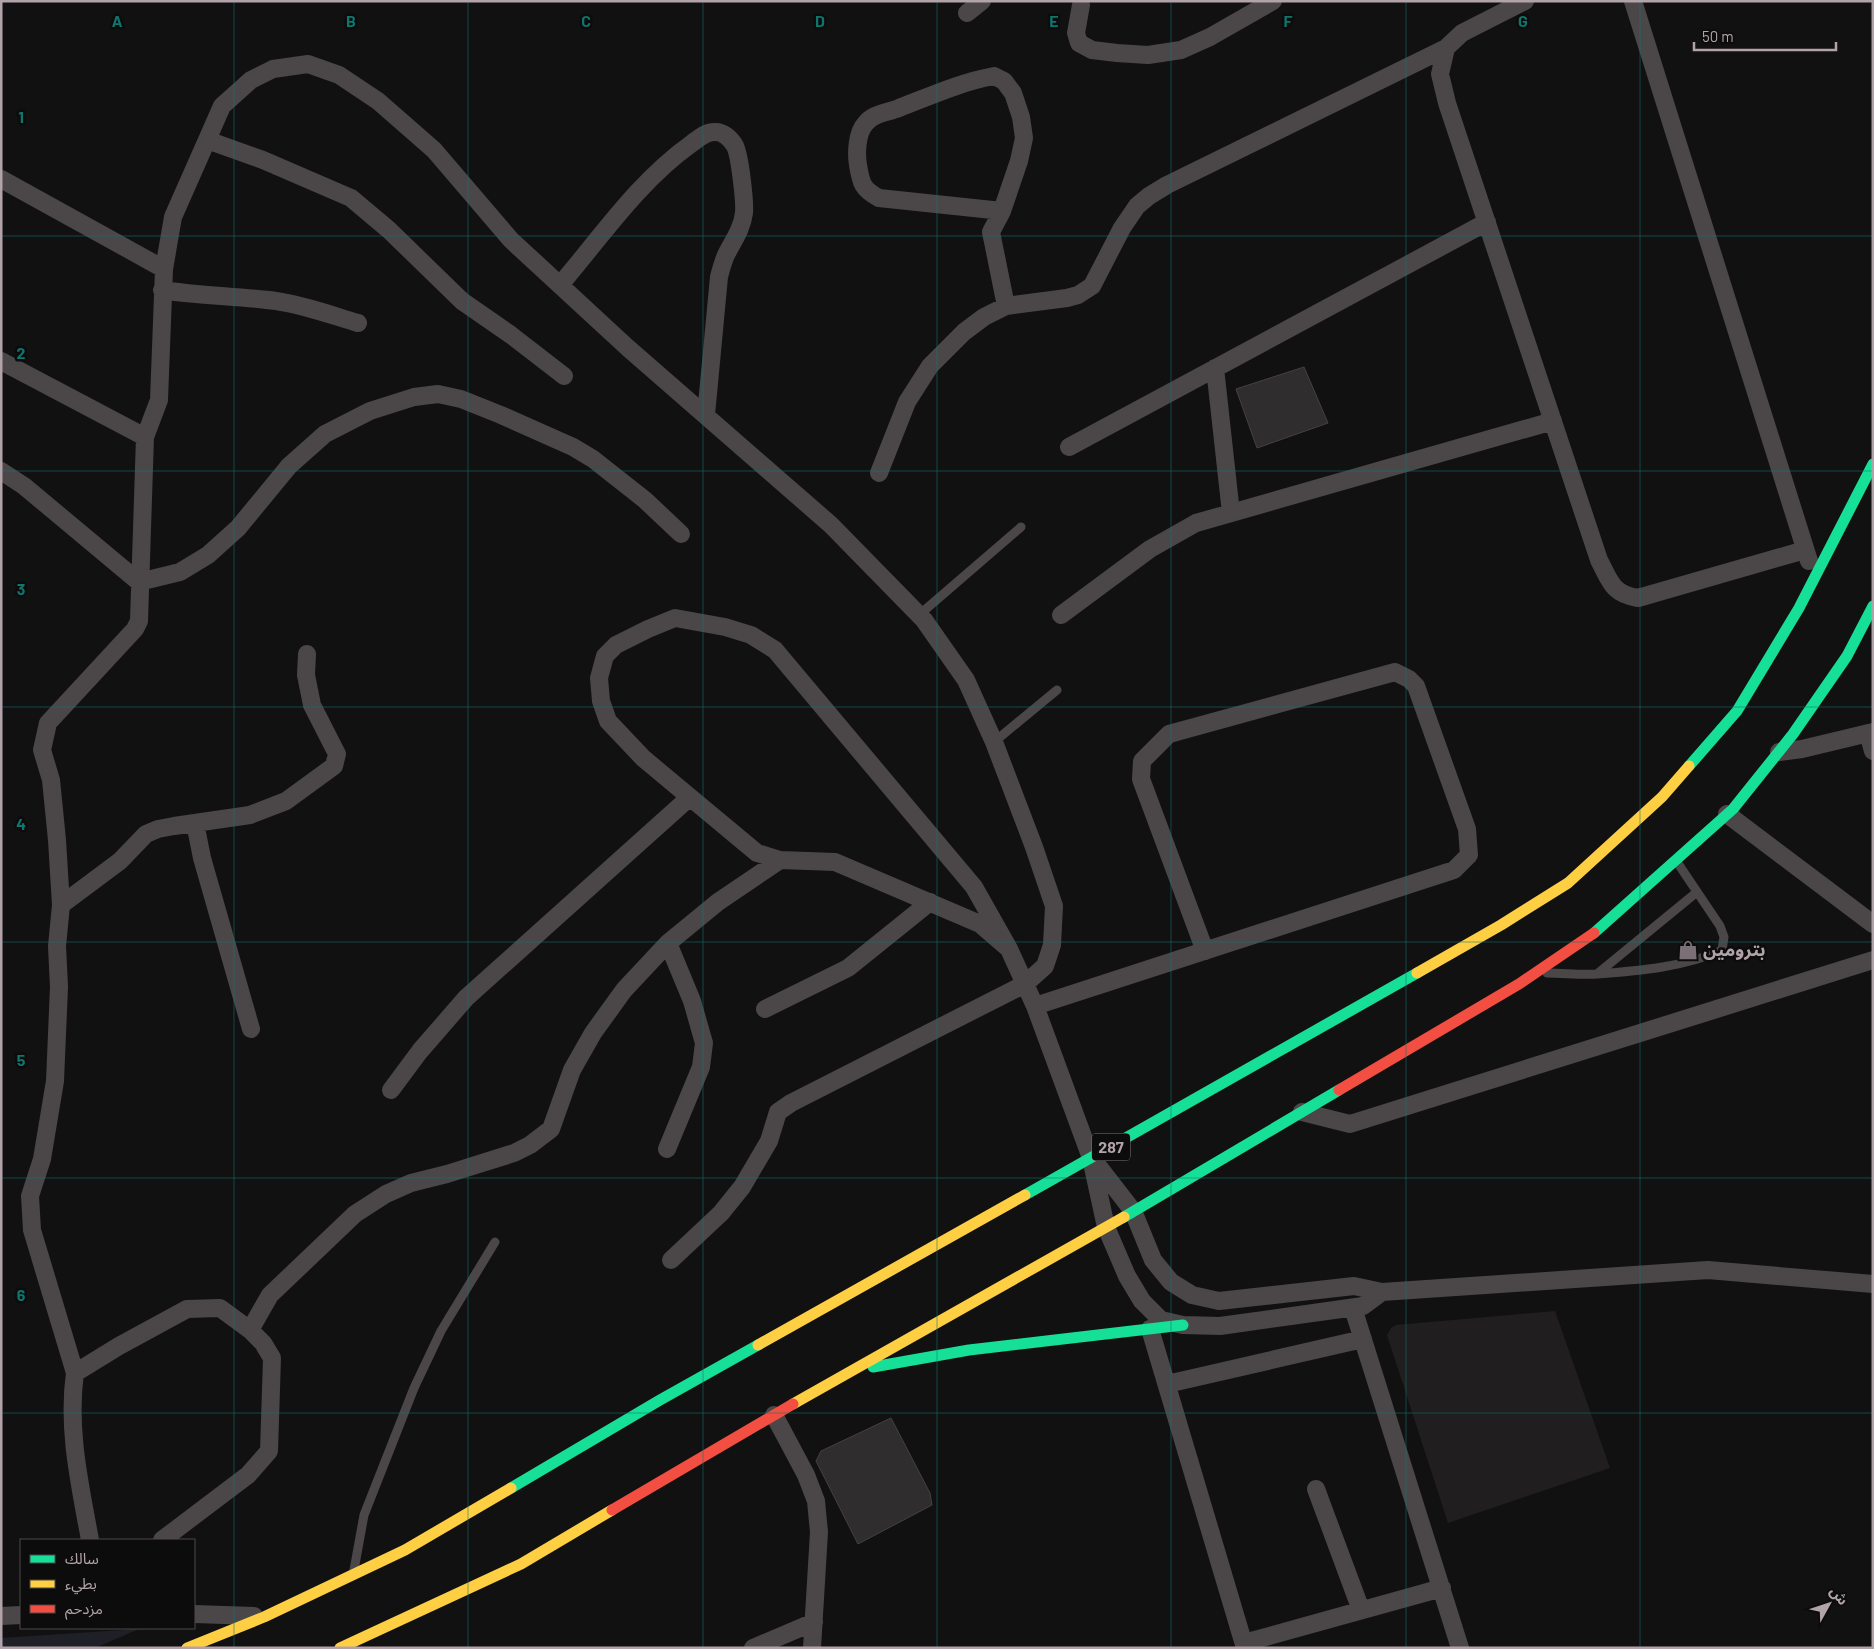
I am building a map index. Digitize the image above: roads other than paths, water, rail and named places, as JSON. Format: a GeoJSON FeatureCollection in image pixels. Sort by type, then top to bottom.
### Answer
{"type":"FeatureCollection","features":[{"type":"Feature","properties":{"kind":"main road","name":"287"},"geometry":{"type":"LineString","coordinates":[[187,1648],[264,1616],[405,1550],[660,1400],[1475,940],[1568,883],[1662,797],[1737,711],[1800,608],[1873,464]]}},
{"type":"Feature","properties":{"kind":"main road"},"geometry":{"type":"LineString","coordinates":[[340,1648],[521,1564],[698,1458],[1132,1212],[1532,976],[1600,929],[1727,814],[1779,752],[1847,656],[1873,606]]}},
{"type":"Feature","properties":{"kind":"main road"},"geometry":{"type":"LineString","coordinates":[[852,1371],[969,1350],[1183,1325]]}},
{"type":"Feature","properties":{"kind":"street"},"geometry":{"type":"LineString","coordinates":[[967,13],[982,1]]}},
{"type":"Feature","properties":{"kind":"street"},"geometry":{"type":"LineString","coordinates":[[1081,5],[1076,33],[1079,43],[1092,50],[1148,55],[1181,50],[1210,37],[1273,1]]}},
{"type":"Feature","properties":{"kind":"street"},"geometry":{"type":"LineString","coordinates":[[878,473],[907,402],[930,366],[964,332],[1006,306],[1067,298],[1078,295],[1092,286],[1122,228],[1137,206],[1149,196],[1167,185],[1446,48],[1462,33],[1524,1]]}},
{"type":"Feature","properties":{"kind":"street"},"geometry":{"type":"LineString","coordinates":[[1633,1],[1814,579]]}},
{"type":"Feature","properties":{"kind":"street"},"geometry":{"type":"LineString","coordinates":[[1446,48],[1440,74],[1447,103],[1599,560],[1613,587],[1626,596],[1638,598],[1805,550]]}},
{"type":"Feature","properties":{"kind":"street"},"geometry":{"type":"LineString","coordinates":[[90,1539],[74,1446],[71,1398],[75,1372],[32,1230],[30,1196],[42,1159],[55,1081],[60,987],[57,946],[61,905],[51,780],[42,750],[48,723],[135,629],[138,621],[146,437],[159,400],[162,290],[173,217],[222,106],[251,80],[273,70],[308,64],[339,75],[378,101],[434,150],[511,240],[628,348],[831,524],[919,615],[966,680],[994,742],[1054,906],[1052,945],[1045,966],[1025,984],[791,1103],[778,1112],[769,1140],[742,1187],[721,1213],[671,1260]]}},
{"type":"Feature","properties":{"kind":"street"},"geometry":{"type":"LineString","coordinates":[[1002,211],[879,198],[870,194],[861,184],[857,158],[859,139],[864,124],[874,116],[978,79],[994,76],[1004,82],[1013,93],[1021,117],[1024,138],[1019,161],[1002,211],[991,232],[1006,306]]}},
{"type":"Feature","properties":{"kind":"street"},"geometry":{"type":"LineString","coordinates":[[560,285],[634,197],[676,155],[705,134],[721,133],[731,140],[739,155],[744,212],[737,238],[726,257],[719,276],[706,415]]}},
{"type":"Feature","properties":{"kind":"street"},"geometry":{"type":"LineString","coordinates":[[207,140],[263,160],[351,198],[390,230],[462,301],[511,335],[564,376]]}},
{"type":"Feature","properties":{"kind":"street"},"geometry":{"type":"LineString","coordinates":[[1,178],[164,269]]}},
{"type":"Feature","properties":{"kind":"street"},"geometry":{"type":"LineString","coordinates":[[1069,447],[1487,222]]}},
{"type":"Feature","properties":{"kind":"street"},"geometry":{"type":"LineString","coordinates":[[162,290],[189,295],[232,296],[279,302],[358,323]]}},
{"type":"Feature","properties":{"kind":"street"},"geometry":{"type":"LineString","coordinates":[[1,361],[146,437]]}},
{"type":"Feature","properties":{"kind":"street"},"geometry":{"type":"LineString","coordinates":[[1215,368],[1232,513]]}},
{"type":"Feature","properties":{"kind":"street"},"geometry":{"type":"LineString","coordinates":[[139,582],[180,572],[208,555],[238,528],[289,466],[325,434],[370,411],[414,398],[438,394],[461,399],[501,415],[593,458],[645,500],[681,534]]}},
{"type":"Feature","properties":{"kind":"street"},"geometry":{"type":"LineString","coordinates":[[1061,614],[1150,549],[1196,523],[1553,421]]}},
{"type":"Feature","properties":{"kind":"street"},"geometry":{"type":"LineString","coordinates":[[1,471],[31,492],[139,582]]}},
{"type":"Feature","properties":{"kind":"street"},"geometry":{"type":"LineString","coordinates":[[1009,949],[980,924],[835,862],[780,860],[757,853],[643,758],[608,721],[601,701],[599,678],[605,656],[616,645],[676,618],[725,627],[752,635],[776,650],[974,888],[1009,949],[1035,1006],[1091,1158],[1106,1227],[1127,1276],[1142,1301],[1161,1320],[1183,1325],[1220,1326],[1363,1306],[1382,1292]]}},
{"type":"Feature","properties":{"kind":"street"},"geometry":{"type":"LineString","coordinates":[[61,905],[120,861],[146,834],[158,829],[250,815],[286,801],[334,766],[337,754],[312,705],[306,675],[307,654]]}},
{"type":"Feature","properties":{"kind":"street"},"geometry":{"type":"LineString","coordinates":[[1035,1006],[1205,951],[1454,870],[1469,855],[1467,829],[1416,686],[1409,679],[1395,672],[1170,734],[1142,760],[1141,779],[1205,951]]}},
{"type":"Feature","properties":{"kind":"street"},"geometry":{"type":"LineString","coordinates":[[1779,752],[1870,732],[1873,751]]}},
{"type":"Feature","properties":{"kind":"street"},"geometry":{"type":"LineString","coordinates":[[391,1090],[420,1051],[466,998],[690,797]]}},
{"type":"Feature","properties":{"kind":"street"},"geometry":{"type":"LineString","coordinates":[[1727,814],[1873,924]]}},
{"type":"Feature","properties":{"kind":"street"},"geometry":{"type":"LineString","coordinates":[[195,823],[202,858],[251,1029]]}},
{"type":"Feature","properties":{"kind":"street"},"geometry":{"type":"LineString","coordinates":[[250,1330],[270,1295],[355,1214],[386,1194],[411,1183],[514,1153],[530,1145],[551,1129],[572,1070],[593,1033],[624,990],[668,943],[718,902],[780,860]]}},
{"type":"Feature","properties":{"kind":"street"},"geometry":{"type":"LineString","coordinates":[[765,1009],[848,968],[930,902]]}},
{"type":"Feature","properties":{"kind":"street"},"geometry":{"type":"LineString","coordinates":[[667,1149],[701,1067],[704,1043],[692,1001],[668,943]]}},
{"type":"Feature","properties":{"kind":"street"},"geometry":{"type":"LineString","coordinates":[[1302,1112],[1350,1124],[1873,960]]}},
{"type":"Feature","properties":{"kind":"street"},"geometry":{"type":"LineString","coordinates":[[1091,1158],[1132,1212],[1153,1260],[1171,1282],[1192,1295],[1220,1301],[1354,1286],[1382,1292],[1708,1270],[1873,1284]]}},
{"type":"Feature","properties":{"kind":"street"},"geometry":{"type":"LineString","coordinates":[[75,1372],[187,1309],[220,1308],[250,1330],[263,1343],[272,1358],[269,1451],[248,1475],[163,1539]]}},
{"type":"Feature","properties":{"kind":"street"},"geometry":{"type":"LineString","coordinates":[[1353,1308],[1460,1648]]}},
{"type":"Feature","properties":{"kind":"street"},"geometry":{"type":"LineString","coordinates":[[1150,1329],[1245,1645],[1442,1588]]}},
{"type":"Feature","properties":{"kind":"street"},"geometry":{"type":"LineString","coordinates":[[1167,1384],[1363,1339]]}},
{"type":"Feature","properties":{"kind":"street"},"geometry":{"type":"LineString","coordinates":[[774,1415],[806,1475],[816,1501],[819,1532],[812,1648]]}},
{"type":"Feature","properties":{"kind":"street"},"geometry":{"type":"LineString","coordinates":[[1316,1489],[1361,1610]]}},
{"type":"Feature","properties":{"kind":"street"},"geometry":{"type":"LineString","coordinates":[[195,1614],[264,1616]]}},
{"type":"Feature","properties":{"kind":"street"},"geometry":{"type":"LineString","coordinates":[[1,1616],[20,1615]]}},
{"type":"Feature","properties":{"kind":"street"},"geometry":{"type":"LineString","coordinates":[[753,1648],[814,1622]]}},
{"type":"Feature","properties":{"kind":"lane"},"geometry":{"type":"LineString","coordinates":[[919,615],[1021,526]]}},
{"type":"Feature","properties":{"kind":"lane"},"geometry":{"type":"LineString","coordinates":[[994,742],[1057,690]]}},
{"type":"Feature","properties":{"kind":"lane"},"geometry":{"type":"LineString","coordinates":[[1532,976],[1549,973],[1597,974],[1690,962],[1722,950],[1724,937],[1720,926],[1676,860]]}},
{"type":"Feature","properties":{"kind":"lane"},"geometry":{"type":"LineString","coordinates":[[1597,974],[1697,892]]}},
{"type":"Feature","properties":{"kind":"lane"},"geometry":{"type":"LineString","coordinates":[[353,1574],[364,1516],[414,1388],[441,1331],[495,1242]]}},
{"type":"Feature","properties":{"kind":"place","name":"بترومين"},"geometry":{"type":"Point","coordinates":[1688,950]}}]}
